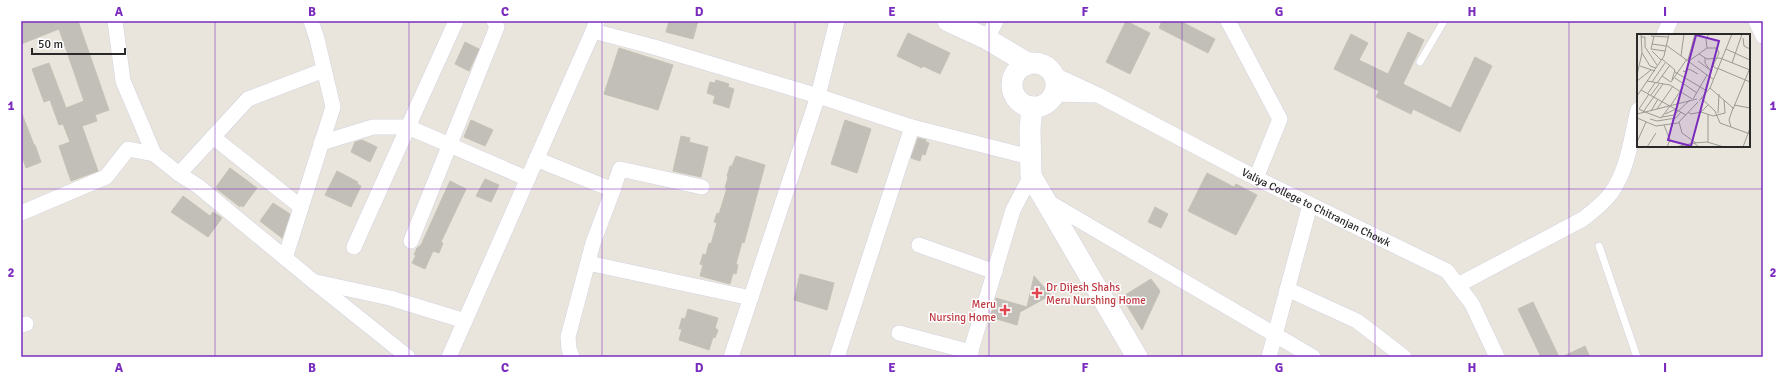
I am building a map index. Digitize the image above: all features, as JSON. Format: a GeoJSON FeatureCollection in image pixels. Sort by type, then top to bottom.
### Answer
{"type":"FeatureCollection","features":[{"type":"Feature","properties":{"kind":"street"},"geometry":{"type":"LineString","coordinates":[[115,21],[123,81],[154,154]]}},
{"type":"Feature","properties":{"kind":"street"},"geometry":{"type":"LineString","coordinates":[[285,258],[333,107],[317,39],[311,21]]}},
{"type":"Feature","properties":{"kind":"street"},"geometry":{"type":"LineString","coordinates":[[354,247],[456,21]]}},
{"type":"Feature","properties":{"kind":"street"},"geometry":{"type":"LineString","coordinates":[[411,241],[451,145],[497,27],[494,21]]}},
{"type":"Feature","properties":{"kind":"street"},"geometry":{"type":"LineString","coordinates":[[731,357],[818,96],[837,21]]}},
{"type":"Feature","properties":{"kind":"street"},"geometry":{"type":"LineString","coordinates":[[948,21],[993,35],[1022,69]]}},
{"type":"Feature","properties":{"kind":"street"},"geometry":{"type":"LineString","coordinates":[[1228,21],[1280,119],[1256,178]]}},
{"type":"Feature","properties":{"kind":"street"},"geometry":{"type":"LineString","coordinates":[[1664,34],[1670,21]]}},
{"type":"Feature","properties":{"kind":"street"},"geometry":{"type":"LineString","coordinates":[[1756,21],[1763,36]]}},
{"type":"Feature","properties":{"kind":"street"},"geometry":{"type":"LineString","coordinates":[[449,357],[595,26],[654,47],[818,96],[912,127],[1030,159]]}},
{"type":"Feature","properties":{"kind":"street"},"geometry":{"type":"LineString","coordinates":[[1022,69],[1043,65],[1053,74],[1056,87],[1054,94],[1045,104],[1025,103]]}},
{"type":"Feature","properties":{"kind":"street"},"geometry":{"type":"LineString","coordinates":[[1022,69],[1013,87],[1025,103]]}},
{"type":"Feature","properties":{"kind":"street"},"geometry":{"type":"LineString","coordinates":[[179,174],[248,99],[324,70]]}},
{"type":"Feature","properties":{"kind":"street","name":"Valiya College to Chitranjan Chowk"},"geometry":{"type":"LineString","coordinates":[[1053,74],[1098,95],[1256,178],[1447,271],[1472,304],[1497,357]]}},
{"type":"Feature","properties":{"kind":"street","name":"Valiya College to Chitranjan Chowk"},"geometry":{"type":"LineString","coordinates":[[1054,94],[1098,95]]}},
{"type":"Feature","properties":{"kind":"street"},"geometry":{"type":"LineString","coordinates":[[1025,103],[1020,112],[1030,159],[1044,199],[1137,357]]}},
{"type":"Feature","properties":{"kind":"street"},"geometry":{"type":"LineString","coordinates":[[1458,285],[1583,218],[1599,206],[1611,194],[1623,174],[1637,114]]}},
{"type":"Feature","properties":{"kind":"street"},"geometry":{"type":"LineString","coordinates":[[321,143],[373,127],[408,127],[528,179]]}},
{"type":"Feature","properties":{"kind":"street"},"geometry":{"type":"LineString","coordinates":[[837,357],[912,127]]}},
{"type":"Feature","properties":{"kind":"street"},"geometry":{"type":"LineString","coordinates":[[213,137],[301,207]]}},
{"type":"Feature","properties":{"kind":"street"},"geometry":{"type":"LineString","coordinates":[[21,213],[106,177],[128,149],[154,154],[179,174],[198,186],[408,357]]}},
{"type":"Feature","properties":{"kind":"street"},"geometry":{"type":"LineString","coordinates":[[536,159],[613,190]]}},
{"type":"Feature","properties":{"kind":"street"},"geometry":{"type":"LineString","coordinates":[[899,333],[970,355],[1013,210],[1030,159]]}},
{"type":"Feature","properties":{"kind":"street"},"geometry":{"type":"LineString","coordinates":[[572,357],[569,349],[568,337],[588,263],[620,169],[702,187]]}},
{"type":"Feature","properties":{"kind":"street"},"geometry":{"type":"LineString","coordinates":[[1044,199],[1313,357]]}},
{"type":"Feature","properties":{"kind":"street"},"geometry":{"type":"LineString","coordinates":[[1269,357],[1310,204]]}},
{"type":"Feature","properties":{"kind":"street"},"geometry":{"type":"LineString","coordinates":[[919,245],[995,272]]}},
{"type":"Feature","properties":{"kind":"street"},"geometry":{"type":"LineString","coordinates":[[588,263],[751,298]]}},
{"type":"Feature","properties":{"kind":"street"},"geometry":{"type":"LineString","coordinates":[[313,281],[390,298],[465,320]]}},
{"type":"Feature","properties":{"kind":"street"},"geometry":{"type":"LineString","coordinates":[[1287,289],[1357,321],[1404,357]]}},
{"type":"Feature","properties":{"kind":"lane"},"geometry":{"type":"LineString","coordinates":[[1420,62],[1444,21]]}},
{"type":"Feature","properties":{"kind":"lane"},"geometry":{"type":"LineString","coordinates":[[1599,246],[1637,357]]}},
{"type":"Feature","properties":{"kind":"building"},"geometry":{"type":"Polygon","coordinates":[[[21,21],[78,21],[109,110],[95,115],[97,121],[82,126],[98,171],[71,181],[59,146],[70,142],[63,124],[59,125],[50,100],[44,102],[32,69],[49,63],[66,108],[84,101],[59,29],[21,44],[21,21]]]}},
{"type":"Feature","properties":{"kind":"building"},"geometry":{"type":"Polygon","coordinates":[[[669,21],[698,21],[693,39],[666,32],[669,21]]]}},
{"type":"Feature","properties":{"kind":"building"},"geometry":{"type":"Polygon","coordinates":[[[1126,21],[1150,33],[1130,74],[1106,62],[1126,21]]]}},
{"type":"Feature","properties":{"kind":"building"},"geometry":{"type":"Polygon","coordinates":[[[1162,21],[1180,21],[1215,39],[1208,53],[1159,28],[1162,21]]]}},
{"type":"Feature","properties":{"kind":"building"},"geometry":{"type":"Polygon","coordinates":[[[1408,32],[1424,40],[1403,84],[1451,108],[1475,57],[1492,66],[1460,132],[1413,109],[1411,114],[1376,97],[1379,91],[1334,69],[1351,34],[1368,43],[1359,60],[1388,74],[1408,32]]]}},
{"type":"Feature","properties":{"kind":"building"},"geometry":{"type":"Polygon","coordinates":[[[908,33],[950,53],[940,74],[923,66],[922,68],[897,56],[908,33]]]}},
{"type":"Feature","properties":{"kind":"building"},"geometry":{"type":"Polygon","coordinates":[[[465,42],[479,49],[469,71],[455,64],[465,42]]]}},
{"type":"Feature","properties":{"kind":"building"},"geometry":{"type":"Polygon","coordinates":[[[619,48],[673,65],[658,110],[604,94],[619,48]]]}},
{"type":"Feature","properties":{"kind":"building"},"geometry":{"type":"Polygon","coordinates":[[[716,80],[729,84],[728,87],[734,89],[729,108],[713,103],[715,96],[707,93],[710,82],[715,83],[716,80]]]}},
{"type":"Feature","properties":{"kind":"building"},"geometry":{"type":"Polygon","coordinates":[[[21,114],[41,162],[26,168],[21,153],[21,114]]]}},
{"type":"Feature","properties":{"kind":"building"},"geometry":{"type":"Polygon","coordinates":[[[471,120],[493,130],[485,146],[464,137],[471,120]]]}},
{"type":"Feature","properties":{"kind":"building"},"geometry":{"type":"Polygon","coordinates":[[[845,120],[871,129],[857,173],[831,164],[845,120]]]}},
{"type":"Feature","properties":{"kind":"building"},"geometry":{"type":"Polygon","coordinates":[[[681,136],[690,138],[689,142],[708,147],[701,177],[673,171],[681,136]]]}},
{"type":"Feature","properties":{"kind":"building"},"geometry":{"type":"Polygon","coordinates":[[[918,138],[926,140],[926,142],[929,143],[925,155],[922,154],[920,161],[911,158],[918,138]]]}},
{"type":"Feature","properties":{"kind":"building"},"geometry":{"type":"Polygon","coordinates":[[[362,140],[377,147],[370,162],[351,152],[355,142],[362,140]]]}},
{"type":"Feature","properties":{"kind":"building"},"geometry":{"type":"Polygon","coordinates":[[[736,156],[765,165],[744,243],[742,242],[736,264],[738,265],[736,274],[733,273],[730,284],[700,276],[703,265],[700,264],[703,254],[706,255],[709,243],[711,244],[717,223],[714,222],[717,213],[719,214],[727,188],[725,188],[727,176],[730,166],[732,166],[736,156]]]}},
{"type":"Feature","properties":{"kind":"building"},"geometry":{"type":"Polygon","coordinates":[[[230,168],[257,188],[243,207],[240,205],[240,207],[216,187],[230,168]]]}},
{"type":"Feature","properties":{"kind":"building"},"geometry":{"type":"Polygon","coordinates":[[[337,171],[358,182],[357,184],[361,186],[351,207],[325,195],[337,171]]]}},
{"type":"Feature","properties":{"kind":"building"},"geometry":{"type":"Polygon","coordinates":[[[1207,173],[1234,187],[1236,184],[1257,195],[1236,235],[1188,211],[1207,173]]]}},
{"type":"Feature","properties":{"kind":"building"},"geometry":{"type":"Polygon","coordinates":[[[485,179],[499,185],[491,202],[476,196],[485,179]]]}},
{"type":"Feature","properties":{"kind":"building"},"geometry":{"type":"Polygon","coordinates":[[[450,181],[466,189],[441,242],[443,243],[439,253],[433,251],[425,269],[412,263],[416,255],[414,255],[417,248],[421,245],[450,181]]]}},
{"type":"Feature","properties":{"kind":"building"},"geometry":{"type":"Polygon","coordinates":[[[183,196],[210,216],[213,212],[222,218],[208,237],[171,212],[183,196]]]}},
{"type":"Feature","properties":{"kind":"building"},"geometry":{"type":"Polygon","coordinates":[[[273,203],[290,214],[282,238],[260,221],[273,203]]]}},
{"type":"Feature","properties":{"kind":"building"},"geometry":{"type":"Polygon","coordinates":[[[1155,207],[1168,214],[1161,228],[1148,222],[1155,207]]]}},
{"type":"Feature","properties":{"kind":"building"},"geometry":{"type":"Polygon","coordinates":[[[800,274],[834,283],[827,310],[794,300],[800,274]]]}},
{"type":"Feature","properties":{"kind":"building"},"geometry":{"type":"Polygon","coordinates":[[[1034,276],[1051,295],[1020,312],[1017,325],[990,317],[996,298],[1027,307],[1034,276]]]}},
{"type":"Feature","properties":{"kind":"building"},"geometry":{"type":"Polygon","coordinates":[[[1151,279],[1160,291],[1142,330],[1122,297],[1151,279]]]}},
{"type":"Feature","properties":{"kind":"building"},"geometry":{"type":"Polygon","coordinates":[[[1533,302],[1559,357],[1541,357],[1518,309],[1533,302]]]}},
{"type":"Feature","properties":{"kind":"building"},"geometry":{"type":"Polygon","coordinates":[[[688,309],[718,318],[715,328],[718,330],[715,338],[713,337],[709,350],[679,340],[682,329],[679,329],[682,318],[685,319],[688,309]]]}},
{"type":"Feature","properties":{"kind":"building"},"geometry":{"type":"Polygon","coordinates":[[[1585,346],[1590,357],[1562,357],[1585,346]]]}},
{"type":"Feature","properties":{"kind":"place","name":"Dr Dijesh Shahs Meru Nurshing Home"},"geometry":{"type":"Point","coordinates":[1037,293]}},
{"type":"Feature","properties":{"kind":"place","name":"Meru Nursing Home"},"geometry":{"type":"Point","coordinates":[1005,310]}}]}
